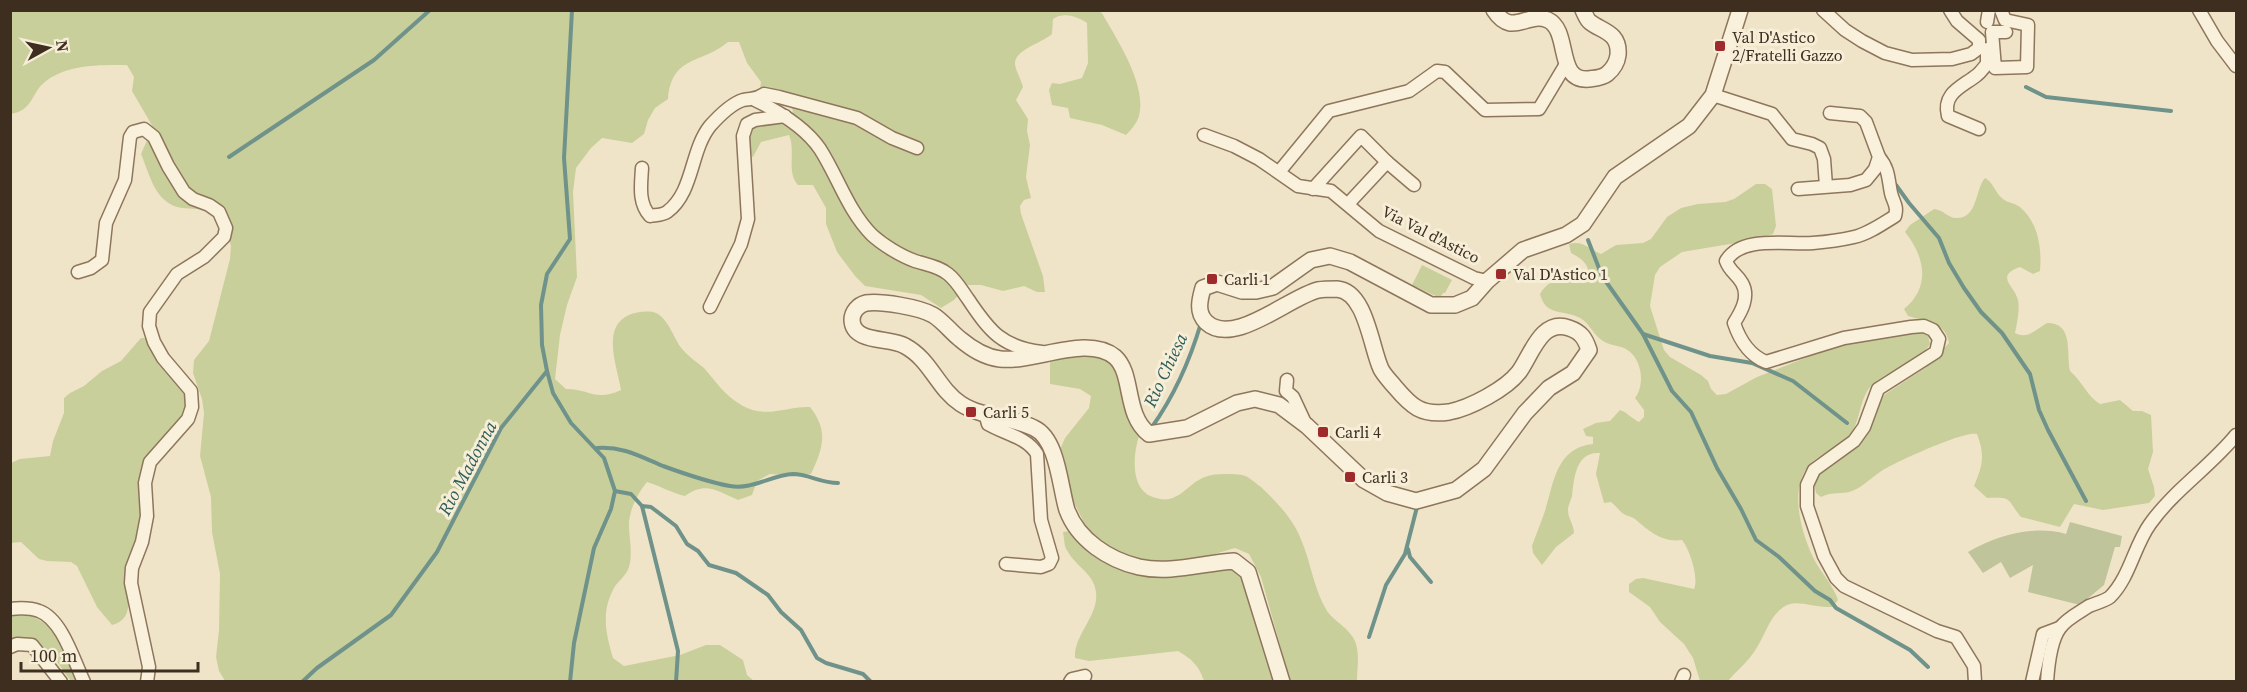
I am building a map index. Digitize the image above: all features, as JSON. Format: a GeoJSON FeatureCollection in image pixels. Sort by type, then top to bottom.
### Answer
{"type":"FeatureCollection","features":[{"type":"Feature","properties":{"kind":"street"},"geometry":{"type":"LineString","coordinates":[[1494,10],[1499,18],[1512,24],[1537,19],[1548,20],[1558,29],[1566,64],[1574,74],[1586,79],[1603,77],[1614,68],[1618,54],[1616,42],[1607,30],[1590,22],[1583,10]]}},
{"type":"Feature","properties":{"kind":"street","name":"Via Val d'Astico"},"geometry":{"type":"LineString","coordinates":[[1307,426],[1364,480],[1386,493],[1416,501],[1456,490],[1484,469],[1525,413],[1549,388],[1573,373],[1589,350],[1585,339],[1577,331],[1565,326],[1554,327],[1545,332],[1531,350],[1519,372],[1502,388],[1466,407],[1449,412],[1427,413],[1410,404],[1381,370],[1359,305],[1346,292],[1339,289],[1318,290],[1248,325],[1231,330],[1211,327],[1202,318],[1199,304],[1203,288],[1217,283],[1242,291],[1273,287],[1311,260],[1330,256],[1350,262],[1431,305],[1455,305],[1472,298],[1487,281],[1523,250],[1566,235],[1583,224],[1615,177],[1689,126],[1713,95],[1740,10]]}},
{"type":"Feature","properties":{"kind":"street"},"geometry":{"type":"LineString","coordinates":[[1823,10],[1845,30],[1862,41],[1885,52],[1912,60],[1952,59],[1971,54],[1979,48],[1979,40],[1950,10]]}},
{"type":"Feature","properties":{"kind":"street"},"geometry":{"type":"LineString","coordinates":[[2001,10],[2005,20],[2028,25],[2027,67],[1995,69],[1992,32],[2006,32]]}},
{"type":"Feature","properties":{"kind":"street"},"geometry":{"type":"LineString","coordinates":[[2199,10],[2217,41],[2236,66]]}},
{"type":"Feature","properties":{"kind":"street"},"geometry":{"type":"LineString","coordinates":[[1965,27],[1984,33],[1987,64],[1977,75],[1957,88],[1947,102],[1946,109],[1948,116],[1979,129]]}},
{"type":"Feature","properties":{"kind":"street"},"geometry":{"type":"LineString","coordinates":[[1280,172],[1329,111],[1409,92],[1437,71],[1445,72],[1485,110],[1539,109],[1566,64]]}},
{"type":"Feature","properties":{"kind":"street"},"geometry":{"type":"LineString","coordinates":[[755,100],[764,94],[836,111],[857,118],[892,138],[917,148]]}},
{"type":"Feature","properties":{"kind":"street"},"geometry":{"type":"LineString","coordinates":[[1713,95],[1772,114],[1792,139],[1820,148],[1824,159],[1826,186]]}},
{"type":"Feature","properties":{"kind":"street"},"geometry":{"type":"LineString","coordinates":[[642,168],[643,209],[650,216],[666,213],[680,198],[700,145],[710,126],[728,109],[743,100],[755,100],[785,116],[806,132],[820,150],[860,221],[874,237],[901,254],[916,261],[931,264],[948,274],[958,284],[984,324],[994,335],[1024,350],[1052,353]]}},
{"type":"Feature","properties":{"kind":"street"},"geometry":{"type":"LineString","coordinates":[[1830,113],[1860,116],[1866,122],[1879,157],[1886,165],[1890,176],[1892,195],[1897,210],[1895,216],[1855,237],[1812,243],[1764,243],[1741,248],[1730,254],[1726,261],[1730,271],[1742,283],[1745,294],[1743,309],[1734,323],[1740,340],[1755,358],[1766,362],[1844,339],[1911,327],[1924,326],[1933,330],[1939,339],[1936,352],[1878,389],[1864,427],[1854,441],[1814,470],[1807,485],[1807,506],[1824,556],[1836,578],[1844,586],[1937,631],[1956,637],[1974,666],[1976,681]]}},
{"type":"Feature","properties":{"kind":"street"},"geometry":{"type":"LineString","coordinates":[[710,307],[741,244],[748,219],[742,136],[747,124],[755,120],[785,116]]}},
{"type":"Feature","properties":{"kind":"street"},"geometry":{"type":"LineString","coordinates":[[78,272],[91,268],[102,260],[106,223],[125,180],[130,137],[133,132],[144,129],[154,137],[184,192],[219,212],[226,228],[224,237],[204,257],[177,274],[150,312],[149,326],[154,342],[163,358],[191,392],[192,407],[188,419],[150,462],[145,483],[147,516],[142,542],[132,568],[131,583],[149,667],[147,681]]}},
{"type":"Feature","properties":{"kind":"street","name":"Via Val d'Astico"},"geometry":{"type":"LineString","coordinates":[[1204,135],[1234,146],[1280,172],[1298,186],[1331,192],[1379,231],[1474,278],[1487,281]]}},
{"type":"Feature","properties":{"kind":"street"},"geometry":{"type":"LineString","coordinates":[[1313,189],[1361,136],[1414,185]]}},
{"type":"Feature","properties":{"kind":"street"},"geometry":{"type":"LineString","coordinates":[[1798,189],[1850,185],[1866,180],[1875,169],[1879,157]]}},
{"type":"Feature","properties":{"kind":"street"},"geometry":{"type":"LineString","coordinates":[[1348,204],[1387,162]]}},
{"type":"Feature","properties":{"kind":"street"},"geometry":{"type":"LineString","coordinates":[[1282,681],[1248,572],[1234,561],[1180,568],[1140,567],[1103,553],[1084,538],[1068,512],[1055,460],[1047,440],[1036,428],[961,404],[942,386],[924,359],[903,344],[860,334],[853,326],[853,314],[865,303],[899,305],[932,315],[979,353],[1000,359],[1096,347],[1116,358],[1123,371],[1140,427],[1149,434],[1186,428],[1237,402],[1255,399],[1279,405],[1307,426]]}},
{"type":"Feature","properties":{"kind":"street"},"geometry":{"type":"LineString","coordinates":[[1287,380],[1286,391],[1293,398],[1307,426]]}},
{"type":"Feature","properties":{"kind":"street"},"geometry":{"type":"LineString","coordinates":[[985,413],[988,424],[1025,441],[1037,454],[1041,520],[1052,558],[1049,564],[1041,567],[1006,564]]}},
{"type":"Feature","properties":{"kind":"street"},"geometry":{"type":"LineString","coordinates":[[2032,681],[2043,634],[2059,628],[2095,598],[2108,598],[2122,581],[2149,526],[2167,503],[2222,453],[2236,435]]}},
{"type":"Feature","properties":{"kind":"street"},"geometry":{"type":"LineString","coordinates":[[10,609],[39,611],[53,619],[84,681]]}},
{"type":"Feature","properties":{"kind":"street"},"geometry":{"type":"LineString","coordinates":[[2047,681],[2049,661],[2059,628]]}},
{"type":"Feature","properties":{"kind":"street"},"geometry":{"type":"LineString","coordinates":[[10,647],[17,644],[32,645],[61,681]]}},
{"type":"Feature","properties":{"kind":"street"},"geometry":{"type":"LineString","coordinates":[[1070,681],[1072,678],[1084,676]]}},
{"type":"Feature","properties":{"kind":"green space"},"geometry":{"type":"Polygon","coordinates":[[[10,11],[1098,11],[1102,13],[1135,76],[1139,90],[1139,116],[1126,135],[1102,125],[1070,118],[1068,108],[1052,105],[1049,90],[1052,83],[1060,84],[1082,78],[1088,63],[1087,23],[1070,16],[1053,19],[1052,34],[1019,55],[1015,64],[1023,87],[1016,100],[1028,119],[1027,131],[1030,145],[1026,177],[1031,198],[1024,200],[1020,206],[1021,214],[1043,276],[1045,292],[1037,292],[1024,286],[1003,291],[981,285],[967,285],[954,300],[941,308],[921,295],[865,286],[855,276],[837,252],[826,224],[826,208],[813,185],[798,185],[794,180],[789,135],[761,142],[753,157],[747,153],[749,130],[755,126],[791,118],[793,110],[760,89],[761,82],[747,63],[739,42],[728,42],[689,63],[675,75],[668,99],[655,108],[644,134],[632,143],[602,138],[576,168],[573,192],[577,277],[560,335],[555,379],[566,389],[598,395],[621,390],[614,359],[615,328],[629,315],[653,312],[661,316],[685,353],[704,368],[731,398],[743,406],[760,412],[810,407],[816,416],[822,432],[822,440],[819,456],[811,474],[797,476],[770,474],[757,481],[752,495],[738,500],[705,488],[692,491],[685,496],[647,482],[632,508],[629,525],[631,556],[629,567],[613,590],[607,607],[607,632],[613,658],[624,666],[680,655],[706,645],[720,645],[743,660],[747,675],[754,681],[225,681],[219,671],[216,657],[220,574],[212,532],[211,497],[200,456],[204,413],[193,373],[194,360],[209,341],[230,259],[231,246],[227,232],[210,210],[173,205],[165,201],[155,187],[141,154],[153,127],[132,91],[134,77],[127,65],[75,68],[55,75],[41,85],[24,109],[11,114],[10,11]]]}},
{"type":"Feature","properties":{"kind":"green space"},"geometry":{"type":"Polygon","coordinates":[[[1985,178],[2003,199],[2018,206],[2026,213],[2038,236],[2040,271],[2033,274],[2020,267],[2012,270],[2007,278],[2018,300],[2015,333],[2024,335],[2047,323],[2056,324],[2065,333],[2070,371],[2095,401],[2100,404],[2120,400],[2133,411],[2142,411],[2151,415],[2153,452],[2148,469],[2155,496],[2149,503],[2103,510],[2074,504],[2060,527],[2021,517],[2008,500],[1987,498],[1974,486],[1982,460],[1977,434],[1959,437],[1915,454],[1883,470],[1852,491],[1821,497],[1816,493],[1814,482],[1821,473],[1845,456],[1859,441],[1884,395],[1925,368],[1949,343],[1947,336],[1939,326],[1908,316],[1904,309],[1918,291],[1922,272],[1917,251],[1905,232],[1910,225],[1934,209],[1953,218],[1968,214],[1985,178]]]}},
{"type":"Feature","properties":{"kind":"green space"},"geometry":{"type":"Polygon","coordinates":[[[1756,184],[1765,184],[1772,189],[1776,226],[1773,234],[1754,240],[1682,252],[1660,267],[1655,275],[1650,306],[1664,350],[1670,357],[1701,375],[1717,395],[1726,394],[1757,377],[1851,342],[1920,332],[1928,336],[1930,344],[1918,357],[1881,378],[1869,388],[1850,436],[1842,444],[1812,462],[1804,472],[1800,483],[1799,510],[1805,537],[1815,561],[1838,600],[1832,607],[1794,603],[1783,607],[1770,623],[1753,653],[1728,681],[1700,681],[1693,658],[1684,644],[1660,622],[1650,607],[1629,592],[1629,584],[1636,579],[1643,578],[1694,589],[1695,571],[1688,550],[1682,540],[1662,538],[1623,513],[1611,502],[1604,503],[1596,474],[1600,453],[1586,456],[1575,474],[1568,506],[1574,533],[1556,547],[1542,565],[1533,553],[1532,546],[1558,468],[1571,452],[1593,444],[1593,437],[1586,436],[1583,429],[1596,423],[1610,421],[1620,410],[1639,422],[1644,417],[1644,410],[1635,398],[1640,387],[1641,373],[1633,355],[1625,349],[1603,341],[1580,318],[1546,306],[1540,294],[1545,287],[1556,281],[1588,279],[1587,266],[1571,253],[1569,244],[1582,244],[1601,254],[1616,245],[1643,243],[1651,239],[1667,217],[1681,208],[1725,202],[1734,199],[1756,184]]]}},
{"type":"Feature","properties":{"kind":"green space"},"geometry":{"type":"Polygon","coordinates":[[[1422,265],[1452,280],[1440,298],[1412,285],[1422,265]]]}},
{"type":"Feature","properties":{"kind":"green space"},"geometry":{"type":"Polygon","coordinates":[[[141,338],[149,338],[173,370],[183,389],[187,405],[182,418],[162,438],[155,449],[141,519],[127,569],[128,607],[121,621],[112,625],[97,607],[77,566],[71,562],[39,559],[21,542],[11,543],[11,463],[20,459],[50,456],[64,413],[64,398],[84,386],[102,371],[121,361],[141,338]]]}},
{"type":"Feature","properties":{"kind":"green space"},"geometry":{"type":"Polygon","coordinates":[[[1090,354],[1104,357],[1115,367],[1134,431],[1139,436],[1135,452],[1135,471],[1140,487],[1146,493],[1153,497],[1169,499],[1176,497],[1205,477],[1218,474],[1242,475],[1261,487],[1283,510],[1300,537],[1322,602],[1327,611],[1350,633],[1355,641],[1358,656],[1357,681],[1290,681],[1261,577],[1249,554],[1235,548],[1198,559],[1153,562],[1130,557],[1101,543],[1088,531],[1069,492],[1059,452],[1065,438],[1089,408],[1091,396],[1080,389],[1050,384],[1050,361],[1071,355],[1090,354]]]}},
{"type":"Feature","properties":{"kind":"green space"},"geometry":{"type":"Polygon","coordinates":[[[2070,522],[2122,536],[2120,547],[2115,547],[2104,585],[2080,605],[2028,592],[2033,565],[2010,578],[2001,562],[1983,573],[1968,552],[2003,536],[2016,533],[2054,531],[2066,534],[2070,522]]]}},
{"type":"Feature","properties":{"kind":"green space"},"geometry":{"type":"Polygon","coordinates":[[[1070,531],[1092,554],[1105,563],[1126,571],[1219,568],[1234,570],[1243,577],[1274,681],[1204,681],[1194,663],[1178,651],[1089,661],[1075,658],[1078,641],[1094,609],[1096,592],[1091,579],[1068,553],[1065,546],[1063,532],[1070,531]]]}},
{"type":"Feature","properties":{"kind":"green space"},"geometry":{"type":"Polygon","coordinates":[[[10,616],[32,616],[51,627],[77,681],[71,681],[53,656],[40,645],[23,640],[11,641],[10,616]]]}},
{"type":"Feature","properties":{"kind":"waterway"},"geometry":{"type":"LineString","coordinates":[[229,157],[374,60],[430,10]]}},
{"type":"Feature","properties":{"kind":"waterway","name":"Rio Madonna"},"geometry":{"type":"LineString","coordinates":[[302,682],[317,668],[391,615],[437,552],[501,428],[547,371],[542,345],[541,305],[547,274],[570,239],[564,158],[572,10]]}},
{"type":"Feature","properties":{"kind":"waterway"},"geometry":{"type":"LineString","coordinates":[[2026,87],[2046,97],[2171,111]]}},
{"type":"Feature","properties":{"kind":"waterway"},"geometry":{"type":"LineString","coordinates":[[1896,185],[1939,238],[1949,263],[1964,288],[1981,312],[2002,333],[2030,374],[2039,410],[2086,501]]}},
{"type":"Feature","properties":{"kind":"waterway"},"geometry":{"type":"LineString","coordinates":[[1588,240],[1602,276],[1643,334],[1672,391],[1691,412],[1717,468],[1756,540],[1779,557],[1815,591],[1830,600],[1836,608],[1910,650],[1928,667]]}},
{"type":"Feature","properties":{"kind":"waterway","name":"Rio Chiesa"},"geometry":{"type":"LineString","coordinates":[[1152,427],[1181,377],[1201,323]]}},
{"type":"Feature","properties":{"kind":"waterway"},"geometry":{"type":"LineString","coordinates":[[1643,334],[1710,356],[1752,363],[1793,381],[1847,423]]}},
{"type":"Feature","properties":{"kind":"waterway"},"geometry":{"type":"LineString","coordinates":[[547,371],[553,393],[571,423],[604,458],[615,491],[611,509],[594,548],[574,643],[570,682]]}},
{"type":"Feature","properties":{"kind":"waterway"},"geometry":{"type":"LineString","coordinates":[[597,448],[624,450],[688,475],[730,486],[746,486],[793,474],[838,483]]}},
{"type":"Feature","properties":{"kind":"waterway"},"geometry":{"type":"LineString","coordinates":[[615,491],[631,494],[642,506],[678,651],[676,682]]}},
{"type":"Feature","properties":{"kind":"waterway"},"geometry":{"type":"LineString","coordinates":[[642,506],[651,507],[676,526],[687,544],[698,551],[709,565],[736,573],[768,595],[781,612],[801,630],[817,658],[863,674],[871,682]]}},
{"type":"Feature","properties":{"kind":"waterway"},"geometry":{"type":"LineString","coordinates":[[1369,637],[1386,585],[1405,554],[1417,507]]}},
{"type":"Feature","properties":{"kind":"waterway"},"geometry":{"type":"LineString","coordinates":[[1408,549],[1410,557],[1431,582]]}},
{"type":"Feature","properties":{"kind":"place","name":"Val D'Astico 2/Fratelli Gazzo"},"geometry":{"type":"Point","coordinates":[1720,46]}},
{"type":"Feature","properties":{"kind":"place","name":"Val D'Astico 1"},"geometry":{"type":"Point","coordinates":[1501,274]}},
{"type":"Feature","properties":{"kind":"place","name":"Carli 1"},"geometry":{"type":"Point","coordinates":[1212,279]}},
{"type":"Feature","properties":{"kind":"place","name":"Carli 5"},"geometry":{"type":"Point","coordinates":[971,412]}},
{"type":"Feature","properties":{"kind":"place","name":"Carli 4"},"geometry":{"type":"Point","coordinates":[1323,432]}},
{"type":"Feature","properties":{"kind":"place","name":"Carli 3"},"geometry":{"type":"Point","coordinates":[1350,477]}}]}
